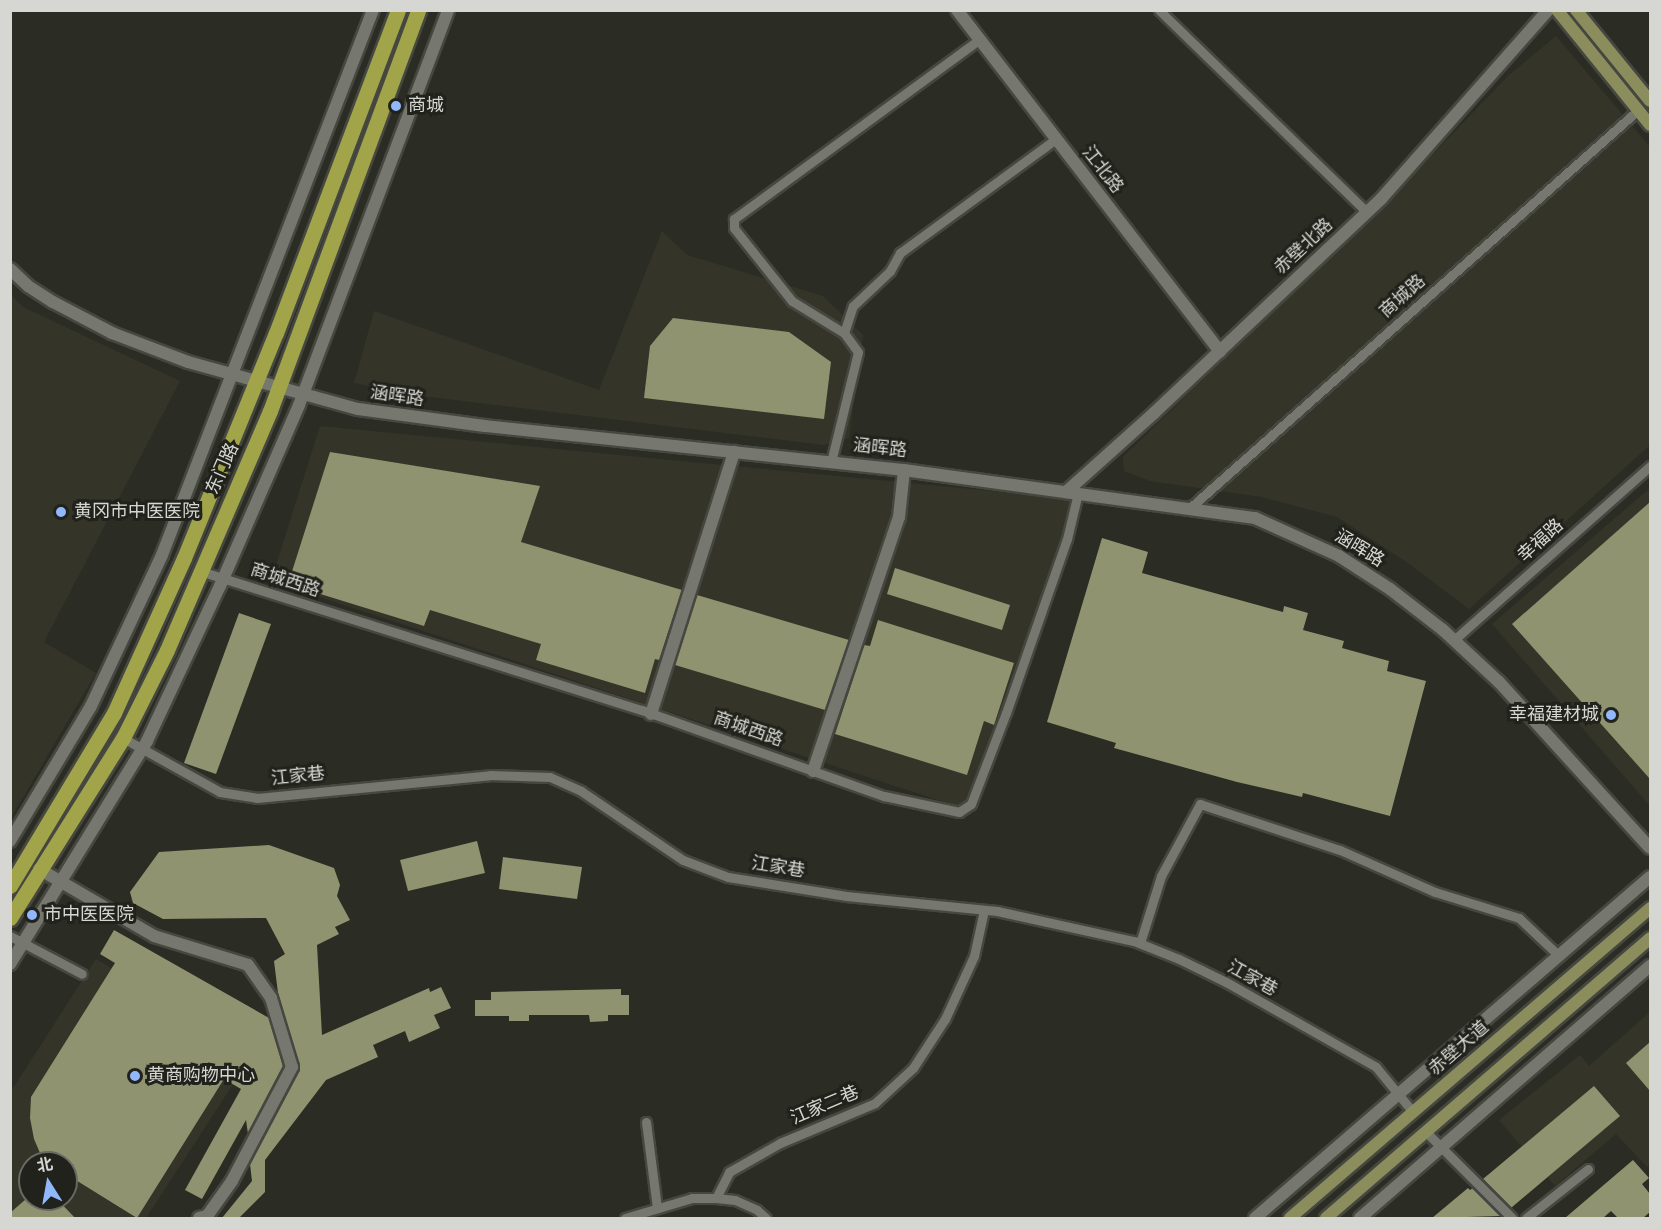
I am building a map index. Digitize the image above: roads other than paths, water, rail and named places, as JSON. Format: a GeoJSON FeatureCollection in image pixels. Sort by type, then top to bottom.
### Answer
{"type":"FeatureCollection","features":[{"type":"Feature","properties":{"kind":"main road","name":"东门路"},"geometry":{"type":"LineString","coordinates":[[10,886],[114,713],[184,558],[256,382],[398,10]]}},
{"type":"Feature","properties":{"kind":"main road","name":"东门路"},"geometry":{"type":"LineString","coordinates":[[10,918],[123,738],[167,650],[279,388],[418,10]]}},
{"type":"Feature","properties":{"kind":"main road"},"geometry":{"type":"LineString","coordinates":[[1557,10],[1650,125]]}},
{"type":"Feature","properties":{"kind":"main road"},"geometry":{"type":"LineString","coordinates":[[1576,10],[1650,101]]}},
{"type":"Feature","properties":{"kind":"main road","name":"赤壁大道"},"geometry":{"type":"LineString","coordinates":[[1290,1218],[1650,908]]}},
{"type":"Feature","properties":{"kind":"main road"},"geometry":{"type":"LineString","coordinates":[[1326,1218],[1650,938]]}},
{"type":"Feature","properties":{"kind":"street"},"geometry":{"type":"LineString","coordinates":[[10,841],[91,706],[162,555],[373,10]]}},
{"type":"Feature","properties":{"kind":"street"},"geometry":{"type":"LineString","coordinates":[[10,964],[142,748],[223,578],[303,395],[448,10]]}},
{"type":"Feature","properties":{"kind":"street","name":"江北路"},"geometry":{"type":"LineString","coordinates":[[957,10],[1220,351]]}},
{"type":"Feature","properties":{"kind":"street","name":"赤壁北路"},"geometry":{"type":"LineString","coordinates":[[1072,493],[1367,212],[1548,10]]}},
{"type":"Feature","properties":{"kind":"street","name":"涵晖路"},"geometry":{"type":"LineString","coordinates":[[10,269],[28,286],[53,302],[112,333],[188,362],[358,410],[421,419],[904,470],[1191,507],[1255,518],[1329,550],[1390,589],[1454,640],[1499,682],[1650,848]]}},
{"type":"Feature","properties":{"kind":"street"},"geometry":{"type":"LineString","coordinates":[[651,714],[734,452]]}},
{"type":"Feature","properties":{"kind":"street"},"geometry":{"type":"LineString","coordinates":[[813,771],[899,517],[904,470]]}},
{"type":"Feature","properties":{"kind":"street"},"geometry":{"type":"LineString","coordinates":[[39,869],[154,936],[248,965],[271,998],[292,1067],[232,1181],[207,1216],[199,1218]]}},
{"type":"Feature","properties":{"kind":"street"},"geometry":{"type":"LineString","coordinates":[[1255,1218],[1650,877]]}},
{"type":"Feature","properties":{"kind":"street"},"geometry":{"type":"LineString","coordinates":[[1360,1218],[1650,966]]}},
{"type":"Feature","properties":{"kind":"lane"},"geometry":{"type":"LineString","coordinates":[[1160,10],[1367,212]]}},
{"type":"Feature","properties":{"kind":"lane"},"geometry":{"type":"LineString","coordinates":[[831,462],[858,352],[844,333],[792,301],[734,228],[734,219],[979,39]]}},
{"type":"Feature","properties":{"kind":"lane","name":"商城路"},"geometry":{"type":"LineString","coordinates":[[1191,507],[1638,110]]}},
{"type":"Feature","properties":{"kind":"lane"},"geometry":{"type":"LineString","coordinates":[[844,333],[853,306],[890,271],[900,253],[1056,139]]}},
{"type":"Feature","properties":{"kind":"lane","name":"幸福路"},"geometry":{"type":"LineString","coordinates":[[1454,640],[1650,466]]}},
{"type":"Feature","properties":{"kind":"lane","name":"商城西路"},"geometry":{"type":"LineString","coordinates":[[200,571],[651,714],[884,796],[959,812],[972,804],[1063,550],[1072,493]]}},
{"type":"Feature","properties":{"kind":"lane","name":"江家巷"},"geometry":{"type":"LineString","coordinates":[[123,738],[220,792],[257,798],[490,775],[550,777],[581,791],[683,860],[728,877],[846,896],[984,910],[1140,944],[1179,959],[1226,982],[1376,1067],[1413,1112]]}},
{"type":"Feature","properties":{"kind":"lane"},"geometry":{"type":"LineString","coordinates":[[1140,944],[1161,876],[1200,804],[1340,850],[1435,892],[1519,918],[1559,956]]}},
{"type":"Feature","properties":{"kind":"lane","name":"江家二巷"},"geometry":{"type":"LineString","coordinates":[[716,1198],[729,1172],[780,1143],[875,1103],[913,1068],[945,1019],[974,956],[984,910]]}},
{"type":"Feature","properties":{"kind":"lane"},"geometry":{"type":"LineString","coordinates":[[10,936],[82,974]]}},
{"type":"Feature","properties":{"kind":"lane"},"geometry":{"type":"LineString","coordinates":[[646,1122],[657,1208]]}},
{"type":"Feature","properties":{"kind":"lane"},"geometry":{"type":"LineString","coordinates":[[1426,1132],[1512,1218]]}},
{"type":"Feature","properties":{"kind":"lane"},"geometry":{"type":"LineString","coordinates":[[1526,1218],[1588,1170]]}},
{"type":"Feature","properties":{"kind":"lane"},"geometry":{"type":"LineString","coordinates":[[625,1218],[692,1198],[716,1198],[735,1200],[757,1210],[766,1218]]}},
{"type":"Feature","properties":{"kind":"place","name":"商城"},"geometry":{"type":"Point","coordinates":[396,106]}},
{"type":"Feature","properties":{"kind":"place","name":"黄冈市中医医院"},"geometry":{"type":"Point","coordinates":[61,512]}},
{"type":"Feature","properties":{"kind":"place","name":"幸福建材城"},"geometry":{"type":"Point","coordinates":[1611,715]}},
{"type":"Feature","properties":{"kind":"place","name":"市中医医院"},"geometry":{"type":"Point","coordinates":[32,915]}},
{"type":"Feature","properties":{"kind":"place","name":"黄商购物中心"},"geometry":{"type":"Point","coordinates":[135,1076]}}]}
